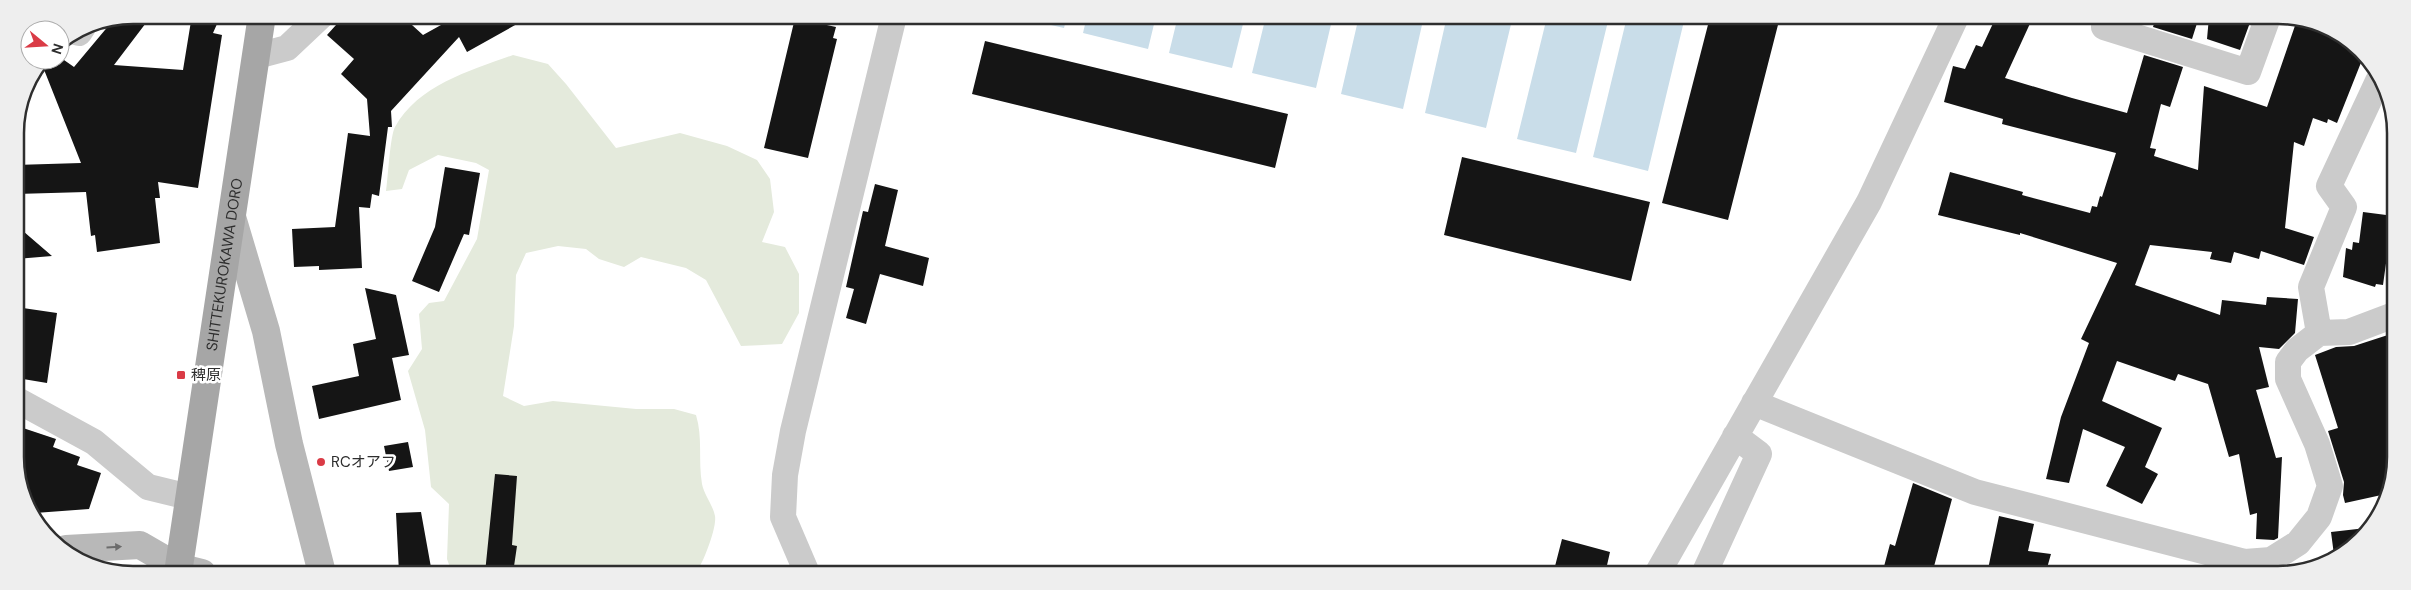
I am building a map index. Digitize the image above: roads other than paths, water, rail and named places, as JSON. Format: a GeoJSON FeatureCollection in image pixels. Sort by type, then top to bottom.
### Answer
{"type":"FeatureCollection","features":[{"type":"Feature","properties":{"kind":"main road","name":"SHITTEKUROKAWA DORO"},"geometry":{"type":"LineString","coordinates":[[179,566],[261,24]]}},
{"type":"Feature","properties":{"kind":"street"},"geometry":{"type":"LineString","coordinates":[[257,56],[287,48],[312,24]]}},
{"type":"Feature","properties":{"kind":"street"},"geometry":{"type":"LineString","coordinates":[[804,566],[783,517],[785,475],[796,421],[892,24]]}},
{"type":"Feature","properties":{"kind":"street"},"geometry":{"type":"LineString","coordinates":[[1661,566],[1869,202],[1953,24]]}},
{"type":"Feature","properties":{"kind":"street"},"geometry":{"type":"LineString","coordinates":[[2105,24],[2104,27],[2248,72],[2265,24]]}},
{"type":"Feature","properties":{"kind":"street"},"geometry":{"type":"LineString","coordinates":[[2318,333],[2311,288],[2344,207],[2329,186],[2376,85]]}},
{"type":"Feature","properties":{"kind":"street"},"geometry":{"type":"LineString","coordinates":[[232,217],[266,331],[289,444],[320,566]]}},
{"type":"Feature","properties":{"kind":"street"},"geometry":{"type":"LineString","coordinates":[[2251,566],[2271,560],[2298,544],[2319,517],[2330,486],[2317,444],[2288,379],[2288,362],[2297,350],[2318,333],[2349,332],[2387,318]]}},
{"type":"Feature","properties":{"kind":"street"},"geometry":{"type":"LineString","coordinates":[[1754,403],[1975,492],[2237,566]]}},
{"type":"Feature","properties":{"kind":"street"},"geometry":{"type":"LineString","coordinates":[[24,404],[94,442],[148,487],[189,496]]}},
{"type":"Feature","properties":{"kind":"street"},"geometry":{"type":"LineString","coordinates":[[1708,566],[1759,454],[1735,436]]}},
{"type":"Feature","properties":{"kind":"street"},"geometry":{"type":"LineString","coordinates":[[73,549],[140,545],[171,566]]}},
{"type":"Feature","properties":{"kind":"water"},"geometry":{"type":"Polygon","coordinates":[[[1047,24],[1065,24],[1064,28],[1047,24]]]}},
{"type":"Feature","properties":{"kind":"water"},"geometry":{"type":"Polygon","coordinates":[[[1085,24],[1154,24],[1148,49],[1083,33],[1085,24]]]}},
{"type":"Feature","properties":{"kind":"water"},"geometry":{"type":"Polygon","coordinates":[[[1176,24],[1243,24],[1232,68],[1169,53],[1176,24]]]}},
{"type":"Feature","properties":{"kind":"water"},"geometry":{"type":"Polygon","coordinates":[[[1264,24],[1331,24],[1316,88],[1252,73],[1264,24]]]}},
{"type":"Feature","properties":{"kind":"water"},"geometry":{"type":"Polygon","coordinates":[[[1357,24],[1422,24],[1403,109],[1341,94],[1357,24]]]}},
{"type":"Feature","properties":{"kind":"water"},"geometry":{"type":"Polygon","coordinates":[[[1445,24],[1511,24],[1486,128],[1425,113],[1445,24]]]}},
{"type":"Feature","properties":{"kind":"water"},"geometry":{"type":"Polygon","coordinates":[[[1545,24],[1607,24],[1576,153],[1517,139],[1545,24]]]}},
{"type":"Feature","properties":{"kind":"water"},"geometry":{"type":"Polygon","coordinates":[[[1625,24],[1683,24],[1648,171],[1593,157],[1625,24]]]}},
{"type":"Feature","properties":{"kind":"place","name":"稗原"},"geometry":{"type":"Point","coordinates":[181,375]}},
{"type":"Feature","properties":{"kind":"place","name":"RCオアフ"},"geometry":{"type":"Point","coordinates":[321,462]}}]}
